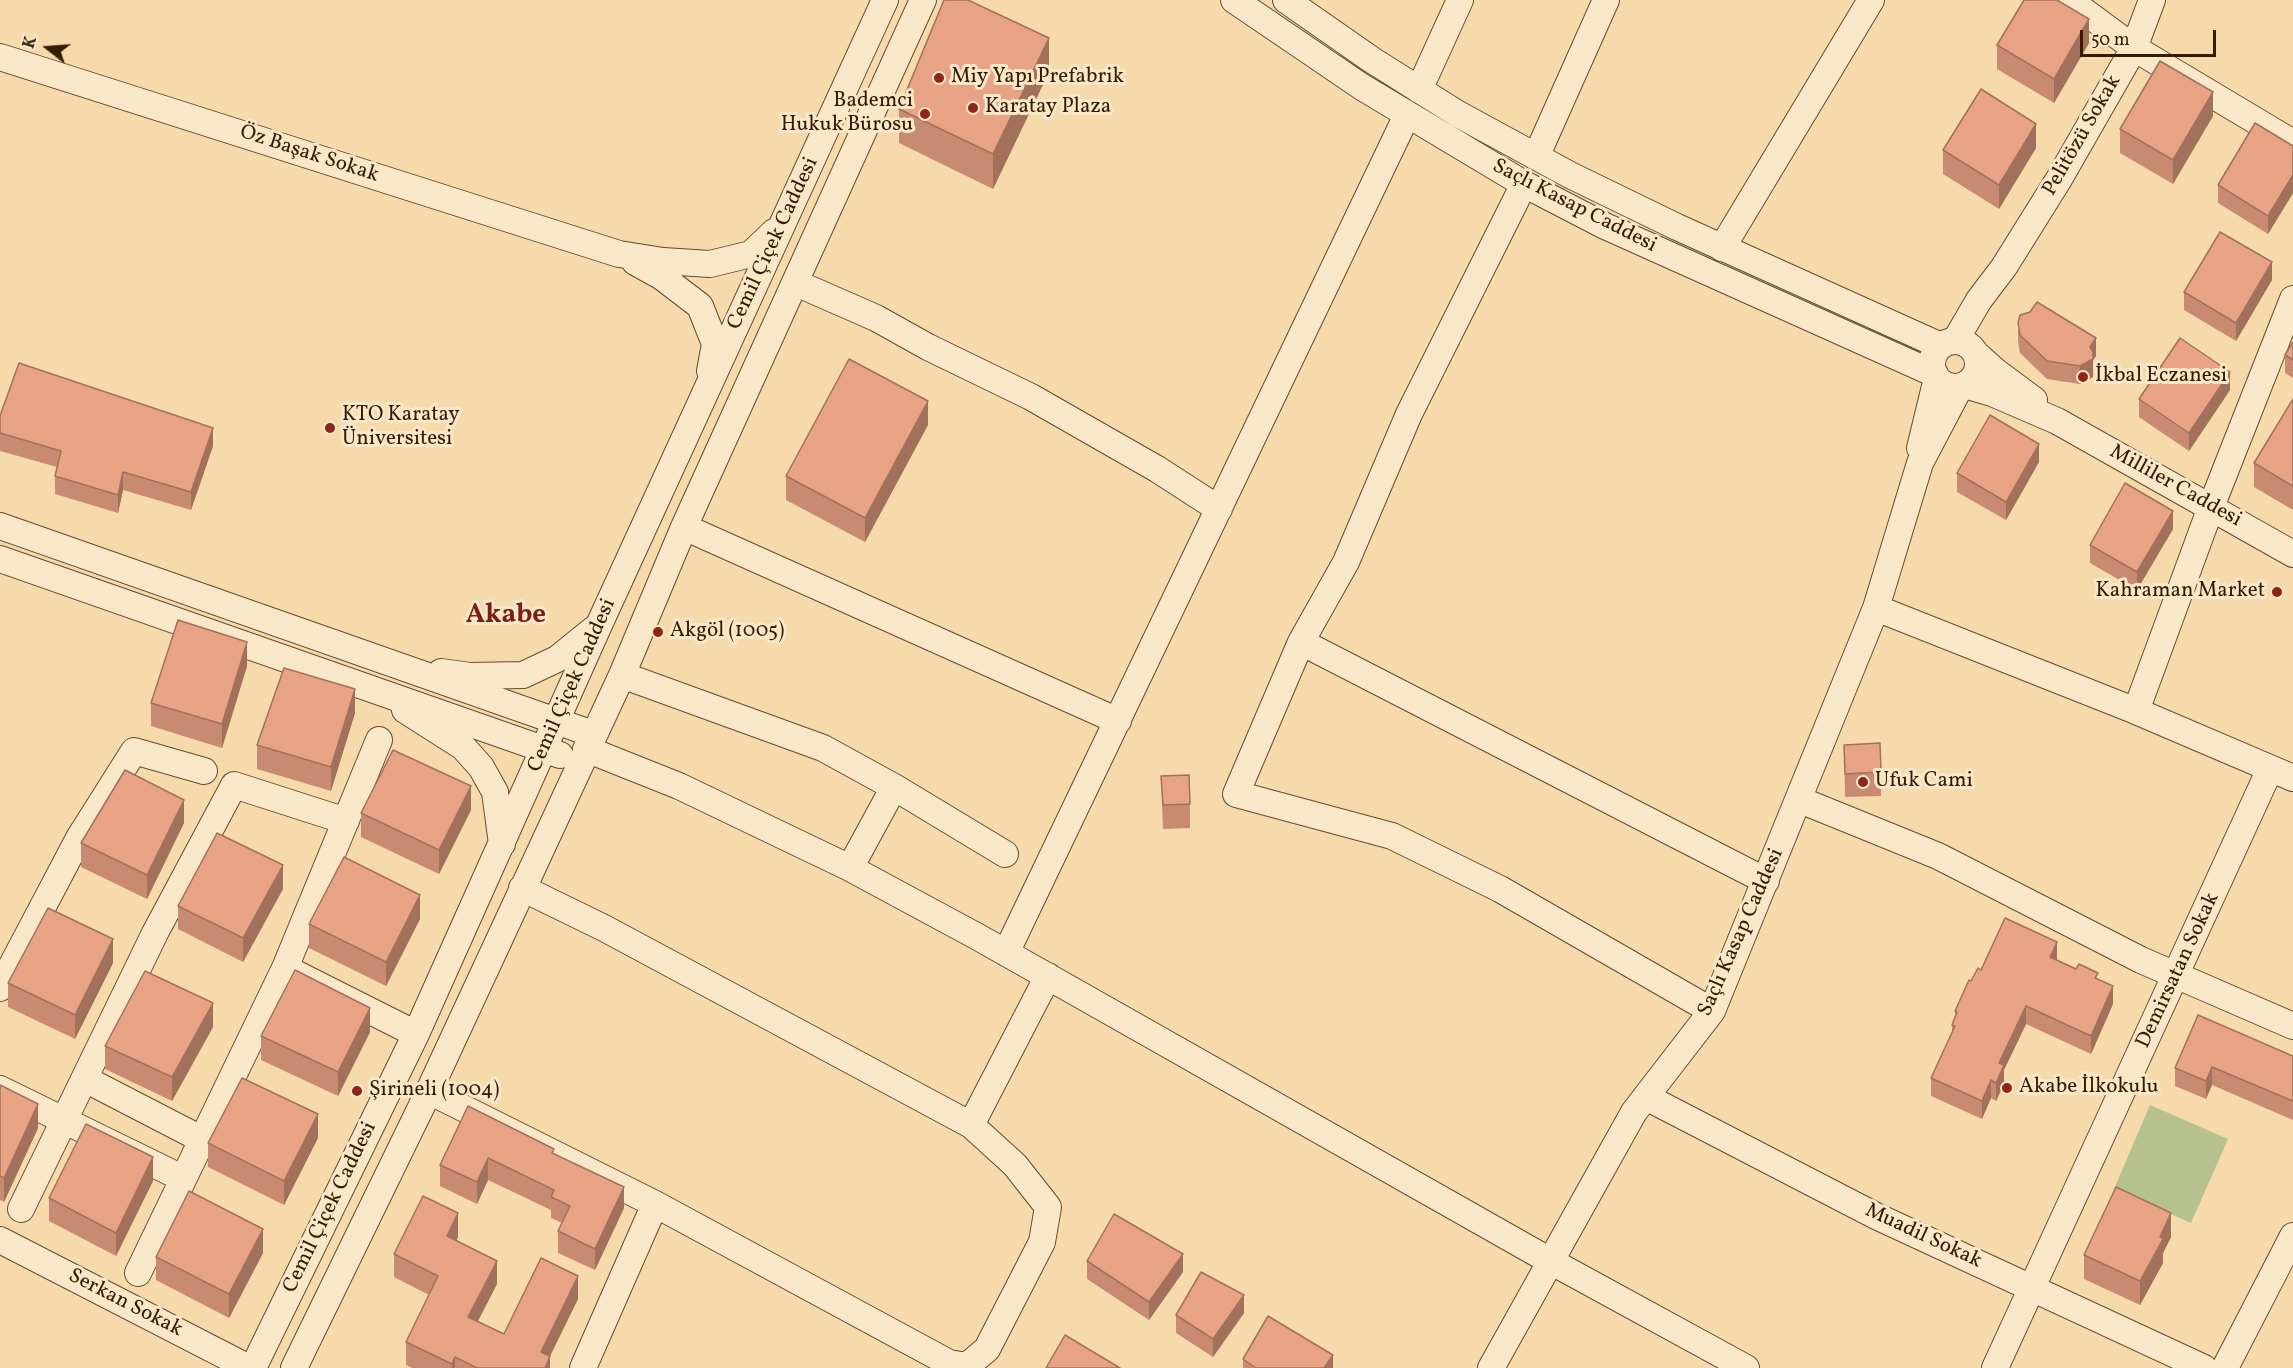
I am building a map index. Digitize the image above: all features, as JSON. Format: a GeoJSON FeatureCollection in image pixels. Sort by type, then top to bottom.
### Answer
{"type":"FeatureCollection","features":[{"type":"Feature","properties":{"kind":"street","name":"Cemil Çiçek Caddesi"},"geometry":{"type":"LineString","coordinates":[[251,1368],[416,1034],[545,749],[555,722],[706,397],[742,310],[885,0]]}},
{"type":"Feature","properties":{"kind":"street","name":"Cemil Çiçek Caddesi"},"geometry":{"type":"LineString","coordinates":[[294,1368],[429,1091],[622,675],[684,527],[923,0]]}},
{"type":"Feature","properties":{"kind":"street","name":"Saçlı Kasap Caddesi"},"geometry":{"type":"LineString","coordinates":[[1234,0],[1407,115],[1524,184],[1616,230],[1949,381],[1922,429],[1920,463],[1876,608],[1800,800],[1712,1011],[1634,1112],[1491,1368]]}},
{"type":"Feature","properties":{"kind":"street","name":"Saçlı Kasap Caddesi"},"geometry":{"type":"LineString","coordinates":[[1286,0],[1419,90],[1536,157],[1609,195],[1722,248],[1961,347]]}},
{"type":"Feature","properties":{"kind":"street"},"geometry":{"type":"LineString","coordinates":[[1419,90],[1460,0]]}},
{"type":"Feature","properties":{"kind":"street"},"geometry":{"type":"LineString","coordinates":[[1536,157],[1606,0]]}},
{"type":"Feature","properties":{"kind":"street"},"geometry":{"type":"LineString","coordinates":[[1722,248],[1871,0]]}},
{"type":"Feature","properties":{"kind":"street"},"geometry":{"type":"LineString","coordinates":[[2069,0],[2134,48],[2293,143]]}},
{"type":"Feature","properties":{"kind":"street","name":"Pelitözü Sokak"},"geometry":{"type":"LineString","coordinates":[[1961,347],[1979,300],[2004,267],[2059,179],[2134,48],[2152,0]]}},
{"type":"Feature","properties":{"kind":"street","name":"Öz Başak Sokak"},"geometry":{"type":"LineString","coordinates":[[0,57],[619,254]]}},
{"type":"Feature","properties":{"kind":"street"},"geometry":{"type":"LineString","coordinates":[[1006,953],[1407,115]]}},
{"type":"Feature","properties":{"kind":"street"},"geometry":{"type":"LineString","coordinates":[[1524,184],[1409,414],[1346,562],[1301,642],[1236,794],[1392,836],[1500,889],[1712,1011]]}},
{"type":"Feature","properties":{"kind":"street"},"geometry":{"type":"LineString","coordinates":[[619,254],[663,261],[710,264],[751,254],[784,223]]}},
{"type":"Feature","properties":{"kind":"street"},"geometry":{"type":"LineString","coordinates":[[619,254],[662,277],[700,306],[715,344],[706,397]]}},
{"type":"Feature","properties":{"kind":"street"},"geometry":{"type":"LineString","coordinates":[[796,283],[876,318],[928,347],[1031,397],[1157,469],[1219,509]]}},
{"type":"Feature","properties":{"kind":"street"},"geometry":{"type":"LineString","coordinates":[[2136,711],[2211,507],[2293,299]]}},
{"type":"Feature","properties":{"kind":"street"},"geometry":{"type":"LineString","coordinates":[[1961,347],[1978,369],[1973,378],[1949,381],[1933,359],[1961,347]]}},
{"type":"Feature","properties":{"kind":"street","name":"Milliler Caddesi"},"geometry":{"type":"LineString","coordinates":[[1961,347],[2057,420]]}},
{"type":"Feature","properties":{"kind":"street","name":"Milliler Caddesi"},"geometry":{"type":"LineString","coordinates":[[1949,381],[1992,393],[2057,420],[2293,555]]}},
{"type":"Feature","properties":{"kind":"street"},"geometry":{"type":"LineString","coordinates":[[0,526],[555,722],[586,749],[679,786],[850,868],[1048,976],[1551,1262],[1746,1368]]}},
{"type":"Feature","properties":{"kind":"street"},"geometry":{"type":"LineString","coordinates":[[684,527],[1118,721]]}},
{"type":"Feature","properties":{"kind":"street"},"geometry":{"type":"LineString","coordinates":[[0,559],[545,749],[586,749]]}},
{"type":"Feature","properties":{"kind":"street"},"geometry":{"type":"LineString","coordinates":[[1876,608],[2136,711],[2282,773]]}},
{"type":"Feature","properties":{"kind":"street"},"geometry":{"type":"LineString","coordinates":[[396,667],[470,676],[523,675],[557,659],[599,625]]}},
{"type":"Feature","properties":{"kind":"street"},"geometry":{"type":"LineString","coordinates":[[1301,642],[1766,881]]}},
{"type":"Feature","properties":{"kind":"street"},"geometry":{"type":"LineString","coordinates":[[622,675],[823,748],[894,787],[1005,854]]}},
{"type":"Feature","properties":{"kind":"street"},"geometry":{"type":"LineString","coordinates":[[366,686],[463,747],[481,767],[495,792],[502,844]]}},
{"type":"Feature","properties":{"kind":"street"},"geometry":{"type":"LineString","coordinates":[[138,1273],[285,968],[379,740]]}},
{"type":"Feature","properties":{"kind":"street"},"geometry":{"type":"LineString","coordinates":[[0,988],[79,838],[134,752],[204,771]]}},
{"type":"Feature","properties":{"kind":"street","name":"Demirsatan Sokak"},"geometry":{"type":"LineString","coordinates":[[1995,1368],[2177,975],[2282,773]]}},
{"type":"Feature","properties":{"kind":"street"},"geometry":{"type":"LineString","coordinates":[[21,1209],[155,933],[234,785],[346,821]]}},
{"type":"Feature","properties":{"kind":"street"},"geometry":{"type":"LineString","coordinates":[[850,868],[894,787]]}},
{"type":"Feature","properties":{"kind":"street"},"geometry":{"type":"LineString","coordinates":[[1800,800],[1938,856],[2141,960],[2293,1026]]}},
{"type":"Feature","properties":{"kind":"street"},"geometry":{"type":"LineString","coordinates":[[429,1091],[655,1204],[949,1364],[967,1366],[987,1349],[1042,1242],[1048,1208],[1015,1165],[971,1125],[604,928],[522,888]]}},
{"type":"Feature","properties":{"kind":"street"},"geometry":{"type":"LineString","coordinates":[[285,968],[416,1034]]}},
{"type":"Feature","properties":{"kind":"street"},"geometry":{"type":"LineString","coordinates":[[971,1125],[1048,976]]}},
{"type":"Feature","properties":{"kind":"street"},"geometry":{"type":"LineString","coordinates":[[85,1079],[201,1139]]}},
{"type":"Feature","properties":{"kind":"street"},"geometry":{"type":"LineString","coordinates":[[0,1089],[182,1178]]}},
{"type":"Feature","properties":{"kind":"street","name":"Muadil Sokak"},"geometry":{"type":"LineString","coordinates":[[1646,1097],[1876,1216],[2204,1368]]}},
{"type":"Feature","properties":{"kind":"street"},"geometry":{"type":"LineString","coordinates":[[583,1368],[655,1204]]}},
{"type":"Feature","properties":{"kind":"street"},"geometry":{"type":"LineString","coordinates":[[2225,1368],[2293,1236]]}},
{"type":"Feature","properties":{"kind":"street","name":"Serkan Sokak"},"geometry":{"type":"LineString","coordinates":[[0,1240],[251,1368]]}},
{"type":"Feature","properties":{"kind":"green space"},"geometry":{"type":"Polygon","coordinates":[[[2150,1105],[2228,1139],[2191,1223],[2114,1189],[2150,1105]]]}},
{"type":"Feature","properties":{"kind":"building","name":"Karatay Plaza"},"geometry":{"type":"Polygon","coordinates":[[[944,0],[968,0],[1049,38],[993,154],[899,109],[944,0]]]}},
{"type":"Feature","properties":{"kind":"building"},"geometry":{"type":"Polygon","coordinates":[[[2024,0],[2057,0],[2089,19],[2054,79],[1997,45],[2024,0]]]}},
{"type":"Feature","properties":{"kind":"building"},"geometry":{"type":"Polygon","coordinates":[[[2160,61],[2213,92],[2173,160],[2120,129],[2160,61]]]}},
{"type":"Feature","properties":{"kind":"building"},"geometry":{"type":"Polygon","coordinates":[[[1981,89],[2036,124],[1999,185],[1943,150],[1981,89]]]}},
{"type":"Feature","properties":{"kind":"building"},"geometry":{"type":"Polygon","coordinates":[[[2255,123],[2293,146],[2293,175],[2268,216],[2218,185],[2255,123]]]}},
{"type":"Feature","properties":{"kind":"building"},"geometry":{"type":"Polygon","coordinates":[[[2220,232],[2272,262],[2236,323],[2184,292],[2220,232]]]}},
{"type":"Feature","properties":{"kind":"building"},"geometry":{"type":"Polygon","coordinates":[[[2037,302],[2096,338],[2090,347],[2093,359],[2080,366],[2047,361],[2020,335],[2018,323],[2020,315],[2030,312],[2037,302]]]}},
{"type":"Feature","properties":{"kind":"building"},"geometry":{"type":"Polygon","coordinates":[[[2180,338],[2230,372],[2189,433],[2139,399],[2180,338]]]}},
{"type":"Feature","properties":{"kind":"building"},"geometry":{"type":"Polygon","coordinates":[[[2293,342],[2293,360],[2285,355],[2293,342]]]}},
{"type":"Feature","properties":{"kind":"building"},"geometry":{"type":"Polygon","coordinates":[[[849,359],[928,401],[865,518],[786,476],[849,359]]]}},
{"type":"Feature","properties":{"kind":"building"},"geometry":{"type":"Polygon","coordinates":[[[19,363],[213,428],[191,492],[123,472],[118,495],[55,476],[61,451],[0,433],[0,416],[19,363]]]}},
{"type":"Feature","properties":{"kind":"building"},"geometry":{"type":"Polygon","coordinates":[[[2293,399],[2293,486],[2254,463],[2293,399]]]}},
{"type":"Feature","properties":{"kind":"building"},"geometry":{"type":"Polygon","coordinates":[[[1990,415],[2039,444],[2006,502],[1957,473],[1990,415]]]}},
{"type":"Feature","properties":{"kind":"building"},"geometry":{"type":"Polygon","coordinates":[[[2125,483],[2173,511],[2137,572],[2090,545],[2125,483]]]}},
{"type":"Feature","properties":{"kind":"building"},"geometry":{"type":"Polygon","coordinates":[[[178,620],[247,642],[222,724],[151,703],[178,620]]]}},
{"type":"Feature","properties":{"kind":"building"},"geometry":{"type":"Polygon","coordinates":[[[284,668],[355,689],[331,767],[257,745],[284,668]]]}},
{"type":"Feature","properties":{"kind":"building"},"geometry":{"type":"Polygon","coordinates":[[[1880,743],[1881,772],[1845,774],[1844,745],[1880,743]]]}},
{"type":"Feature","properties":{"kind":"building"},"geometry":{"type":"Polygon","coordinates":[[[393,750],[471,786],[439,850],[361,813],[393,750]]]}},
{"type":"Feature","properties":{"kind":"building"},"geometry":{"type":"Polygon","coordinates":[[[125,770],[184,800],[147,875],[81,843],[125,770]]]}},
{"type":"Feature","properties":{"kind":"building"},"geometry":{"type":"Polygon","coordinates":[[[1189,775],[1190,804],[1163,805],[1161,776],[1189,775]]]}},
{"type":"Feature","properties":{"kind":"building"},"geometry":{"type":"Polygon","coordinates":[[[217,833],[283,865],[243,938],[178,906],[217,833]]]}},
{"type":"Feature","properties":{"kind":"building"},"geometry":{"type":"Polygon","coordinates":[[[344,857],[420,895],[386,962],[309,924],[344,857]]]}},
{"type":"Feature","properties":{"kind":"building"},"geometry":{"type":"Polygon","coordinates":[[[48,908],[113,939],[75,1015],[8,983],[48,908]]]}},
{"type":"Feature","properties":{"kind":"building"},"geometry":{"type":"Polygon","coordinates":[[[2005,918],[2057,942],[2050,957],[2076,969],[2079,964],[2098,973],[2095,978],[2113,986],[2091,1036],[2026,1006],[1999,1063],[2004,1065],[1996,1083],[1991,1080],[1982,1101],[1931,1078],[1955,1026],[1952,1025],[1957,1012],[1955,1011],[1969,980],[1971,981],[1978,968],[1981,970],[2005,918]]]}},
{"type":"Feature","properties":{"kind":"building"},"geometry":{"type":"Polygon","coordinates":[[[295,970],[370,1008],[338,1072],[261,1036],[295,970]]]}},
{"type":"Feature","properties":{"kind":"building"},"geometry":{"type":"Polygon","coordinates":[[[145,971],[213,1003],[172,1077],[105,1046],[145,971]]]}},
{"type":"Feature","properties":{"kind":"building"},"geometry":{"type":"Polygon","coordinates":[[[2198,1015],[2293,1056],[2293,1101],[2212,1067],[2206,1081],[2175,1068],[2198,1015]]]}},
{"type":"Feature","properties":{"kind":"building"},"geometry":{"type":"Polygon","coordinates":[[[242,1078],[318,1114],[284,1181],[208,1143],[242,1078]]]}},
{"type":"Feature","properties":{"kind":"building"},"geometry":{"type":"Polygon","coordinates":[[[0,1085],[38,1104],[4,1178],[0,1176],[0,1085]]]}},
{"type":"Feature","properties":{"kind":"building"},"geometry":{"type":"Polygon","coordinates":[[[468,1106],[554,1149],[552,1153],[624,1187],[595,1249],[558,1231],[570,1206],[551,1197],[554,1190],[488,1158],[477,1182],[440,1165],[468,1106]]]}},
{"type":"Feature","properties":{"kind":"building"},"geometry":{"type":"Polygon","coordinates":[[[86,1124],[153,1157],[116,1233],[49,1198],[86,1124]]]}},
{"type":"Feature","properties":{"kind":"building"},"geometry":{"type":"Polygon","coordinates":[[[2116,1187],[2171,1213],[2160,1237],[2163,1239],[2140,1281],[2084,1255],[2116,1187]]]}},
{"type":"Feature","properties":{"kind":"building"},"geometry":{"type":"Polygon","coordinates":[[[189,1191],[263,1229],[229,1294],[156,1257],[189,1191]]]}},
{"type":"Feature","properties":{"kind":"building"},"geometry":{"type":"Polygon","coordinates":[[[423,1196],[458,1213],[447,1236],[497,1261],[468,1317],[504,1334],[541,1258],[578,1276],[541,1352],[550,1356],[545,1368],[477,1368],[455,1357],[452,1364],[406,1342],[438,1276],[394,1254],[423,1196]]]}},
{"type":"Feature","properties":{"kind":"building"},"geometry":{"type":"Polygon","coordinates":[[[1114,1214],[1183,1254],[1149,1302],[1087,1261],[1114,1214]]]}},
{"type":"Feature","properties":{"kind":"building"},"geometry":{"type":"Polygon","coordinates":[[[1201,1272],[1244,1295],[1213,1339],[1176,1315],[1201,1272]]]}},
{"type":"Feature","properties":{"kind":"building"},"geometry":{"type":"Polygon","coordinates":[[[1268,1316],[1333,1355],[1324,1368],[1256,1368],[1243,1359],[1268,1316]]]}},
{"type":"Feature","properties":{"kind":"building"},"geometry":{"type":"Polygon","coordinates":[[[1065,1335],[1120,1368],[1046,1368],[1065,1335]]]}},
{"type":"Feature","properties":{"kind":"place","name":"Miy Yapı Prefabrik"},"geometry":{"type":"Point","coordinates":[939,78]}},
{"type":"Feature","properties":{"kind":"place","name":"Karatay Plaza"},"geometry":{"type":"Point","coordinates":[973,108]}},
{"type":"Feature","properties":{"kind":"place","name":"Bademci Hukuk Bürosu"},"geometry":{"type":"Point","coordinates":[925,114]}},
{"type":"Feature","properties":{"kind":"place","name":"İkbal Eczanesi"},"geometry":{"type":"Point","coordinates":[2083,377]}},
{"type":"Feature","properties":{"kind":"place","name":"KTO Karatay Üniversitesi"},"geometry":{"type":"Point","coordinates":[330,428]}},
{"type":"Feature","properties":{"kind":"place","name":"Kahraman Market"},"geometry":{"type":"Point","coordinates":[2277,592]}},
{"type":"Feature","properties":{"kind":"place","name":"Akgöl (1005)"},"geometry":{"type":"Point","coordinates":[658,632]}},
{"type":"Feature","properties":{"kind":"place","name":"Ufuk Cami"},"geometry":{"type":"Point","coordinates":[1863,782]}},
{"type":"Feature","properties":{"kind":"place","name":"Akabe İlkokulu"},"geometry":{"type":"Point","coordinates":[2007,1088]}},
{"type":"Feature","properties":{"kind":"place","name":"Şirineli (1004)"},"geometry":{"type":"Point","coordinates":[357,1091]}},
{"type":"Feature","properties":{"kind":"district","name":"Akabe"},"geometry":{"type":"Point","coordinates":[506,617]}}]}
